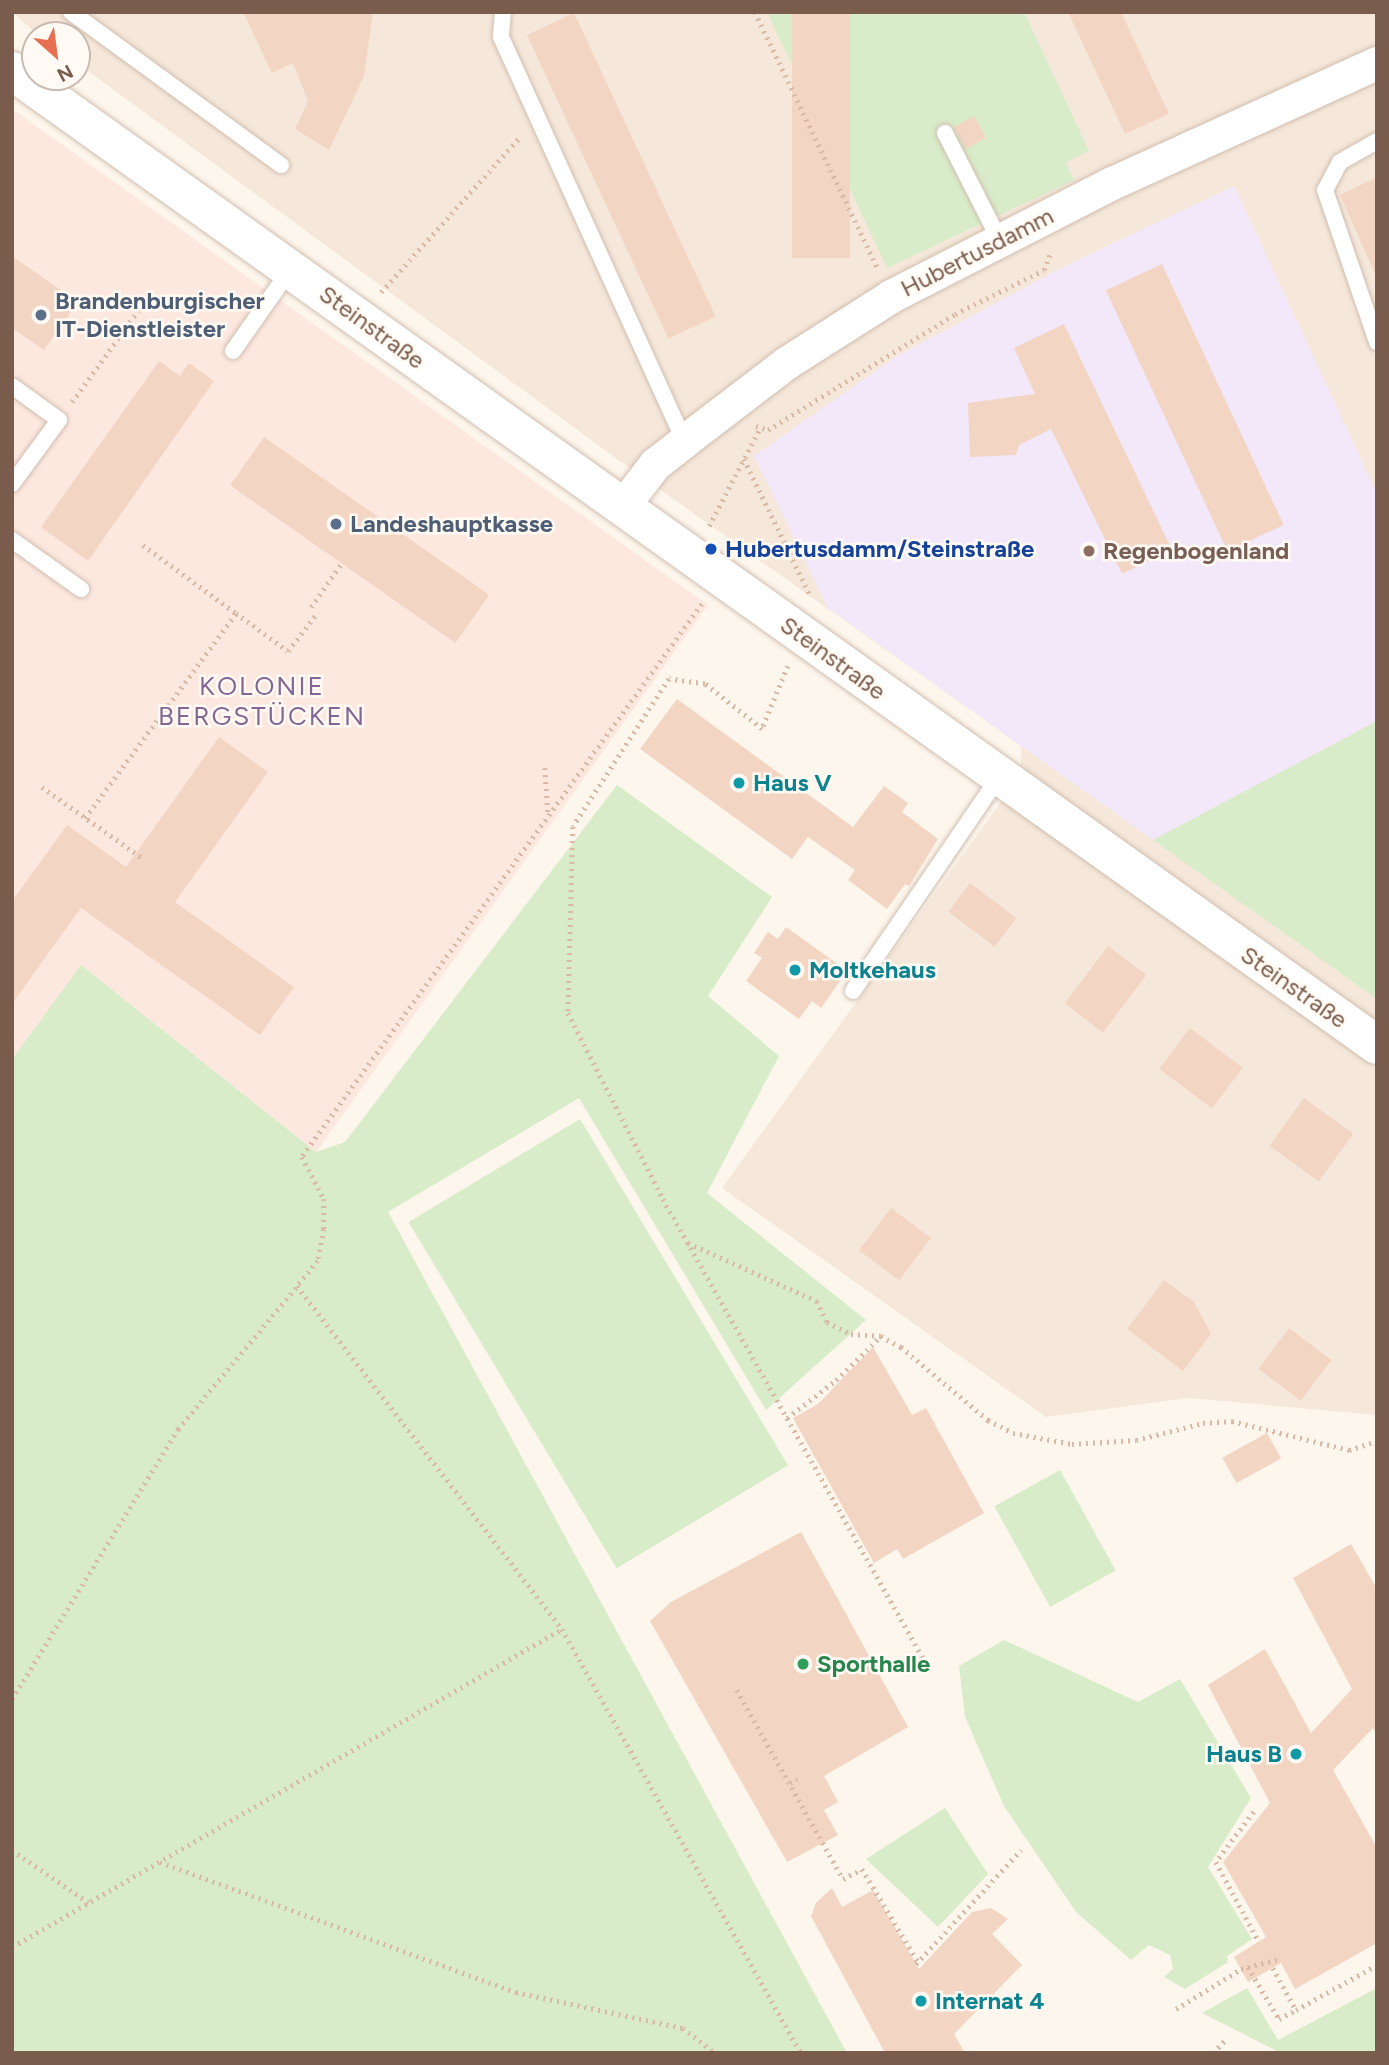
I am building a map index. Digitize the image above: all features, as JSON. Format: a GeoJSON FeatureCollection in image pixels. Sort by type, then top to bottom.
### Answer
{"type":"FeatureCollection","features":[{"type":"Feature","properties":{"kind":"street","name":"Hubertusdamm"},"geometry":{"type":"LineString","coordinates":[[621,508],[654,464],[684,440],[786,363],[891,296],[999,239],[1377,63]]}},
{"type":"Feature","properties":{"kind":"street","name":"Steinstraße"},"geometry":{"type":"LineString","coordinates":[[12,71],[291,268],[370,297],[621,508],[1377,1045]]}},
{"type":"Feature","properties":{"kind":"lane"},"geometry":{"type":"LineString","coordinates":[[71,12],[281,165]]}},
{"type":"Feature","properties":{"kind":"lane"},"geometry":{"type":"LineString","coordinates":[[503,12],[501,37],[684,440]]}},
{"type":"Feature","properties":{"kind":"lane"},"geometry":{"type":"LineString","coordinates":[[945,133],[999,239]]}},
{"type":"Feature","properties":{"kind":"lane"},"geometry":{"type":"LineString","coordinates":[[1377,141],[1340,162],[1325,190],[1377,342]]}},
{"type":"Feature","properties":{"kind":"lane"},"geometry":{"type":"LineString","coordinates":[[233,351],[291,268]]}},
{"type":"Feature","properties":{"kind":"lane"},"geometry":{"type":"LineString","coordinates":[[12,386],[59,420],[12,484]]}},
{"type":"Feature","properties":{"kind":"lane"},"geometry":{"type":"LineString","coordinates":[[12,540],[81,590]]}},
{"type":"Feature","properties":{"kind":"lane"},"geometry":{"type":"LineString","coordinates":[[853,991],[999,777]]}},
{"type":"Feature","properties":{"kind":"path"},"geometry":{"type":"LineString","coordinates":[[755,12],[891,296]]}},
{"type":"Feature","properties":{"kind":"path"},"geometry":{"type":"LineString","coordinates":[[370,297],[537,118]]}},
{"type":"Feature","properties":{"kind":"path"},"geometry":{"type":"LineString","coordinates":[[750,424],[768,430],[955,314],[1044,270],[1052,247]]}},
{"type":"Feature","properties":{"kind":"path"},"geometry":{"type":"LineString","coordinates":[[59,420],[151,293]]}},
{"type":"Feature","properties":{"kind":"path"},"geometry":{"type":"LineString","coordinates":[[370,297],[393,299]]}},
{"type":"Feature","properties":{"kind":"path"},"geometry":{"type":"LineString","coordinates":[[702,539],[760,428]]}},
{"type":"Feature","properties":{"kind":"path"},"geometry":{"type":"LineString","coordinates":[[744,459],[814,603]]}},
{"type":"Feature","properties":{"kind":"path"},"geometry":{"type":"LineString","coordinates":[[144,545],[288,651],[318,611]]}},
{"type":"Feature","properties":{"kind":"path"},"geometry":{"type":"LineString","coordinates":[[311,607],[341,564]]}},
{"type":"Feature","properties":{"kind":"path"},"geometry":{"type":"LineString","coordinates":[[12,1699],[178,1429],[318,1261],[324,1229],[324,1199],[302,1157],[706,597]]}},
{"type":"Feature","properties":{"kind":"path"},"geometry":{"type":"LineString","coordinates":[[85,818],[236,613]]}},
{"type":"Feature","properties":{"kind":"path"},"geometry":{"type":"LineString","coordinates":[[793,655],[762,729],[705,684],[669,679],[573,827],[568,1013],[687,1242],[927,1665]]}},
{"type":"Feature","properties":{"kind":"path"},"geometry":{"type":"LineString","coordinates":[[545,768],[548,813]]}},
{"type":"Feature","properties":{"kind":"path"},"geometry":{"type":"LineString","coordinates":[[42,787],[141,858]]}},
{"type":"Feature","properties":{"kind":"path"},"geometry":{"type":"LineString","coordinates":[[687,1242],[817,1301],[827,1322],[851,1334],[881,1336],[901,1347],[988,1420],[1037,1440],[1072,1444],[1136,1440],[1203,1423],[1232,1421],[1349,1450],[1377,1441]]}},
{"type":"Feature","properties":{"kind":"path"},"geometry":{"type":"LineString","coordinates":[[297,1286],[562,1629],[801,2053]]}},
{"type":"Feature","properties":{"kind":"path"},"geometry":{"type":"LineString","coordinates":[[787,1418],[836,1380],[881,1336]]}},
{"type":"Feature","properties":{"kind":"path"},"geometry":{"type":"LineString","coordinates":[[12,1947],[562,1629]]}},
{"type":"Feature","properties":{"kind":"path"},"geometry":{"type":"LineString","coordinates":[[737,1690],[843,1879],[862,1869],[917,1963],[1021,1850]]}},
{"type":"Feature","properties":{"kind":"path"},"geometry":{"type":"LineString","coordinates":[[789,1783],[797,1779]]}},
{"type":"Feature","properties":{"kind":"path"},"geometry":{"type":"LineString","coordinates":[[1254,1812],[1216,1862],[1259,1942]]}},
{"type":"Feature","properties":{"kind":"path"},"geometry":{"type":"LineString","coordinates":[[12,1850],[89,1903]]}},
{"type":"Feature","properties":{"kind":"path"},"geometry":{"type":"LineString","coordinates":[[160,1862],[516,1992],[683,2028],[715,2053]]}},
{"type":"Feature","properties":{"kind":"path"},"geometry":{"type":"LineString","coordinates":[[1176,2009],[1248,1967],[1279,1959]]}},
{"type":"Feature","properties":{"kind":"path"},"geometry":{"type":"LineString","coordinates":[[1248,1967],[1279,2019],[1377,1965]]}},
{"type":"Feature","properties":{"kind":"path"},"geometry":{"type":"LineString","coordinates":[[1273,1968],[1296,2010]]}},
{"type":"Feature","properties":{"kind":"path"},"geometry":{"type":"LineString","coordinates":[[1213,2053],[1227,2038]]}},
{"type":"Feature","properties":{"kind":"shaded area"},"geometry":{"type":"Polygon","coordinates":[[[12,12],[1377,12],[1377,1415],[1188,1398],[1046,1417],[722,1188],[1021,774],[1021,746],[617,459],[91,73],[91,21],[22,21],[12,12]]]}},
{"type":"Feature","properties":{"kind":"shaded area"},"geometry":{"type":"Polygon","coordinates":[[[12,109],[708,605],[316,1152],[81,965],[12,1059],[12,109]]]}},
{"type":"Feature","properties":{"kind":"shaded area","name":"Regenbogenland"},"geometry":{"type":"Polygon","coordinates":[[[1234,186],[1377,494],[1377,721],[1153,840],[828,608],[754,456],[899,355],[1061,268],[1234,186]]]}},
{"type":"Feature","properties":{"kind":"green space"},"geometry":{"type":"Polygon","coordinates":[[[767,12],[1024,12],[1089,151],[1066,162],[1074,180],[887,268],[767,12]]]}},
{"type":"Feature","properties":{"kind":"green space"},"geometry":{"type":"Polygon","coordinates":[[[1377,721],[1377,999],[1153,840],[1377,721]]]}},
{"type":"Feature","properties":{"kind":"green space"},"geometry":{"type":"Polygon","coordinates":[[[617,785],[772,897],[708,996],[779,1056],[707,1193],[866,1320],[766,1410],[579,1098],[388,1212],[847,2053],[12,2053],[12,1059],[81,965],[316,1152],[345,1142],[617,785]]]}},
{"type":"Feature","properties":{"kind":"green space"},"geometry":{"type":"Polygon","coordinates":[[[580,1119],[788,1465],[617,1568],[409,1222],[580,1119]]]}},
{"type":"Feature","properties":{"kind":"green space"},"geometry":{"type":"Polygon","coordinates":[[[1060,1470],[1116,1571],[1050,1607],[994,1506],[1060,1470]]]}},
{"type":"Feature","properties":{"kind":"green space"},"geometry":{"type":"Polygon","coordinates":[[[1004,1640],[1138,1702],[1180,1679],[1251,1798],[1208,1867],[1252,1939],[1227,1956],[1228,1962],[1185,1989],[1164,1977],[1173,1969],[1170,1955],[1149,1945],[1131,1960],[1076,1912],[1004,1806],[965,1717],[959,1666],[1004,1640]]]}},
{"type":"Feature","properties":{"kind":"green space"},"geometry":{"type":"Polygon","coordinates":[[[945,1808],[988,1874],[938,1927],[866,1859],[945,1808]]]}},
{"type":"Feature","properties":{"kind":"green space"},"geometry":{"type":"Polygon","coordinates":[[[1247,1988],[1278,2040],[1377,1988],[1377,2053],[1281,2053],[1202,2013],[1247,1988]]]}},
{"type":"Feature","properties":{"kind":"building"},"geometry":{"type":"Polygon","coordinates":[[[243,12],[373,12],[364,76],[329,150],[295,129],[308,101],[293,63],[272,73],[243,12]]]}},
{"type":"Feature","properties":{"kind":"building"},"geometry":{"type":"Polygon","coordinates":[[[792,12],[850,12],[850,258],[792,258],[792,12]]]}},
{"type":"Feature","properties":{"kind":"building"},"geometry":{"type":"Polygon","coordinates":[[[1068,12],[1121,12],[1169,114],[1125,134],[1068,12]]]}},
{"type":"Feature","properties":{"kind":"building"},"geometry":{"type":"Polygon","coordinates":[[[574,13],[716,317],[668,339],[527,35],[574,13]]]}},
{"type":"Feature","properties":{"kind":"building"},"geometry":{"type":"Polygon","coordinates":[[[974,116],[986,138],[966,149],[954,127],[974,116]]]}},
{"type":"Feature","properties":{"kind":"building"},"geometry":{"type":"Polygon","coordinates":[[[1377,177],[1377,278],[1340,195],[1377,177]]]}},
{"type":"Feature","properties":{"kind":"building","name":"Brandenburgischer IT-Dienstleister"},"geometry":{"type":"Polygon","coordinates":[[[12,256],[78,302],[44,350],[12,328],[12,256]]]}},
{"type":"Feature","properties":{"kind":"building"},"geometry":{"type":"Polygon","coordinates":[[[1162,264],[1284,525],[1228,551],[1106,290],[1162,264]]]}},
{"type":"Feature","properties":{"kind":"building"},"geometry":{"type":"Polygon","coordinates":[[[1064,324],[1172,550],[1122,574],[1051,429],[1019,445],[1016,455],[970,457],[968,403],[1035,394],[1014,348],[1064,324]]]}},
{"type":"Feature","properties":{"kind":"building"},"geometry":{"type":"Polygon","coordinates":[[[159,361],[180,376],[189,363],[214,381],[88,561],[41,527],[159,361]]]}},
{"type":"Feature","properties":{"kind":"building","name":"Landeshauptkasse"},"geometry":{"type":"Polygon","coordinates":[[[264,437],[489,595],[455,643],[230,485],[264,437]]]}},
{"type":"Feature","properties":{"kind":"building","name":"Haus V"},"geometry":{"type":"Polygon","coordinates":[[[677,699],[853,827],[884,786],[908,803],[902,812],[938,839],[909,886],[905,884],[887,909],[848,880],[855,870],[808,837],[792,859],[640,749],[677,699]]]}},
{"type":"Feature","properties":{"kind":"building"},"geometry":{"type":"Polygon","coordinates":[[[219,737],[268,772],[175,902],[294,987],[260,1035],[81,908],[12,1004],[12,901],[67,825],[126,867],[219,737]]]}},
{"type":"Feature","properties":{"kind":"building"},"geometry":{"type":"Polygon","coordinates":[[[970,883],[1016,918],[995,947],[948,912],[970,883]]]}},
{"type":"Feature","properties":{"kind":"building","name":"Moltkehaus"},"geometry":{"type":"Polygon","coordinates":[[[786,927],[839,965],[832,975],[840,981],[821,1008],[812,1001],[799,1019],[746,981],[762,958],[754,953],[768,932],[778,939],[786,927]]]}},
{"type":"Feature","properties":{"kind":"building"},"geometry":{"type":"Polygon","coordinates":[[[1108,946],[1146,975],[1103,1032],[1065,1004],[1108,946]]]}},
{"type":"Feature","properties":{"kind":"building"},"geometry":{"type":"Polygon","coordinates":[[[1190,1028],[1243,1068],[1212,1108],[1159,1069],[1190,1028]]]}},
{"type":"Feature","properties":{"kind":"building"},"geometry":{"type":"Polygon","coordinates":[[[1304,1098],[1353,1134],[1319,1182],[1269,1146],[1304,1098]]]}},
{"type":"Feature","properties":{"kind":"building"},"geometry":{"type":"Polygon","coordinates":[[[891,1208],[931,1238],[899,1280],[859,1250],[891,1208]]]}},
{"type":"Feature","properties":{"kind":"building"},"geometry":{"type":"Polygon","coordinates":[[[1164,1280],[1194,1302],[1211,1334],[1183,1371],[1127,1329],[1164,1280]]]}},
{"type":"Feature","properties":{"kind":"building"},"geometry":{"type":"Polygon","coordinates":[[[1289,1328],[1331,1360],[1301,1401],[1258,1369],[1289,1328]]]}},
{"type":"Feature","properties":{"kind":"building"},"geometry":{"type":"Polygon","coordinates":[[[873,1347],[912,1415],[926,1408],[984,1513],[903,1559],[897,1549],[874,1563],[793,1418],[818,1404],[873,1347]]]}},
{"type":"Feature","properties":{"kind":"building"},"geometry":{"type":"Polygon","coordinates":[[[1267,1433],[1281,1458],[1236,1483],[1222,1458],[1267,1433]]]}},
{"type":"Feature","properties":{"kind":"building","name":"Sporthalle"},"geometry":{"type":"Polygon","coordinates":[[[801,1532],[908,1727],[824,1776],[838,1802],[824,1810],[838,1835],[787,1862],[650,1621],[671,1602],[801,1532]]]}},
{"type":"Feature","properties":{"kind":"building","name":"Haus B"},"geometry":{"type":"Polygon","coordinates":[[[1351,1544],[1377,1589],[1377,1735],[1373,1728],[1333,1770],[1377,1848],[1377,1943],[1295,1989],[1281,1963],[1248,1982],[1234,1957],[1266,1937],[1223,1862],[1270,1803],[1208,1685],[1265,1649],[1311,1733],[1352,1689],[1293,1578],[1351,1544]]]}},
{"type":"Feature","properties":{"kind":"building","name":"Internat 4"},"geometry":{"type":"Polygon","coordinates":[[[832,1888],[842,1907],[873,1890],[919,1969],[972,1912],[991,1908],[1008,1919],[992,1934],[1022,1965],[954,2034],[965,2053],[885,2053],[811,1916],[816,1903],[832,1888]]]}},
{"type":"Feature","properties":{"kind":"place","name":"Brandenburgischer IT-Dienstleister"},"geometry":{"type":"Point","coordinates":[41,315]}},
{"type":"Feature","properties":{"kind":"place","name":"Landeshauptkasse"},"geometry":{"type":"Point","coordinates":[336,524]}},
{"type":"Feature","properties":{"kind":"place","name":"Hubertusdamm/Steinstraße"},"geometry":{"type":"Point","coordinates":[711,549]}},
{"type":"Feature","properties":{"kind":"place","name":"Regenbogenland"},"geometry":{"type":"Point","coordinates":[1089,551]}},
{"type":"Feature","properties":{"kind":"place","name":"Haus V"},"geometry":{"type":"Point","coordinates":[739,783]}},
{"type":"Feature","properties":{"kind":"place","name":"Moltkehaus"},"geometry":{"type":"Point","coordinates":[795,970]}},
{"type":"Feature","properties":{"kind":"place","name":"Sporthalle"},"geometry":{"type":"Point","coordinates":[803,1664]}},
{"type":"Feature","properties":{"kind":"place","name":"Haus B"},"geometry":{"type":"Point","coordinates":[1296,1754]}},
{"type":"Feature","properties":{"kind":"place","name":"Internat 4"},"geometry":{"type":"Point","coordinates":[921,2001]}},
{"type":"Feature","properties":{"kind":"district","name":"KOLONIE BERGSTÜCKEN"},"geometry":{"type":"Point","coordinates":[262,702]}}]}
